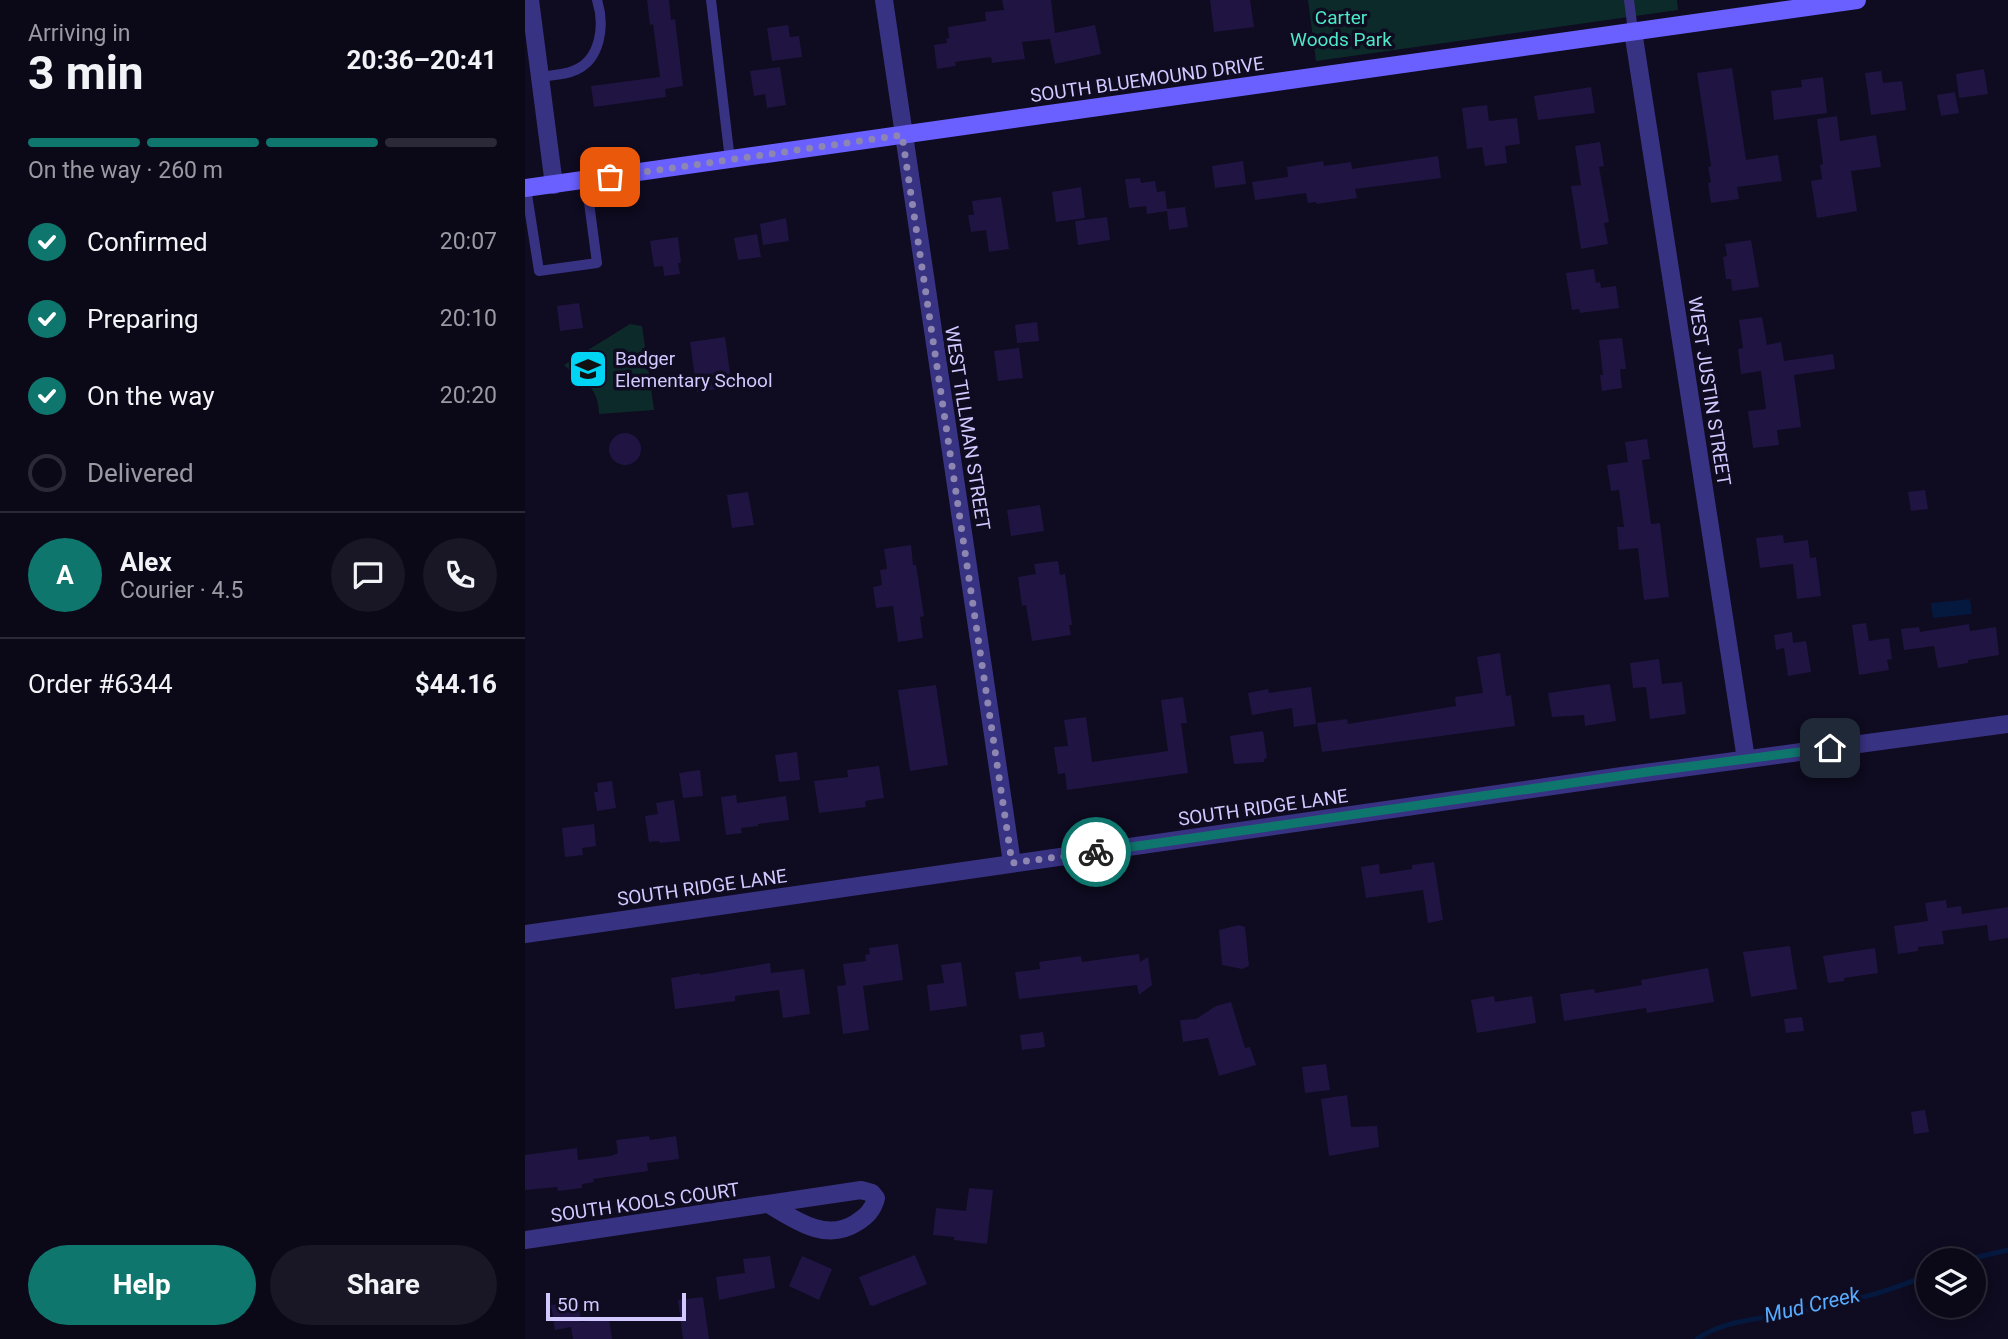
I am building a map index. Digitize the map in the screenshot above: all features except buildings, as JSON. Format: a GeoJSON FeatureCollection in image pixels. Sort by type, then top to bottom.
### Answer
{"type":"FeatureCollection","features":[{"type":"Feature","properties":{"kind":"main road","name":"SOUTH BLUEMOUND DRIVE"},"geometry":{"type":"LineString","coordinates":[[525,188],[1857,0]]}},
{"type":"Feature","properties":{"kind":"street"},"geometry":{"type":"LineString","coordinates":[[530,0],[554,185]]}},
{"type":"Feature","properties":{"kind":"street","name":"WEST TILLMAN STREET"},"geometry":{"type":"LineString","coordinates":[[884,0],[1012,863]]}},
{"type":"Feature","properties":{"kind":"street","name":"WEST JUSTIN STREET"},"geometry":{"type":"LineString","coordinates":[[1633,31],[1746,758]]}},
{"type":"Feature","properties":{"kind":"street","name":"SOUTH RIDGE LANE"},"geometry":{"type":"LineString","coordinates":[[525,934],[1746,758],[2008,724]]}},
{"type":"Feature","properties":{"kind":"street","name":"SOUTH KOOLS COURT"},"geometry":{"type":"LineString","coordinates":[[525,1240],[861,1191],[872,1193],[876,1198],[870,1213],[840,1231],[818,1229],[799,1222],[770,1205]]}},
{"type":"Feature","properties":{"kind":"lane"},"geometry":{"type":"LineString","coordinates":[[540,77],[573,71],[590,59],[600,38],[597,0]]}},
{"type":"Feature","properties":{"kind":"lane"},"geometry":{"type":"LineString","coordinates":[[711,0],[730,160]]}},
{"type":"Feature","properties":{"kind":"lane"},"geometry":{"type":"LineString","coordinates":[[1629,0],[1633,31]]}},
{"type":"Feature","properties":{"kind":"lane"},"geometry":{"type":"LineString","coordinates":[[525,188],[539,271],[597,263],[586,180]]}},
{"type":"Feature","properties":{"kind":"green space","name":"Carter Woods Park"},"geometry":{"type":"Polygon","coordinates":[[[1308,0],[1677,0],[1678,10],[1316,61],[1308,0]]]}},
{"type":"Feature","properties":{"kind":"green space"},"geometry":{"type":"Polygon","coordinates":[[[630,324],[642,326],[654,410],[599,414],[593,391],[564,365],[630,324]]]}},
{"type":"Feature","properties":{"kind":"water"},"geometry":{"type":"Polygon","coordinates":[[[1970,599],[1972,614],[1933,618],[1931,603],[1970,599]]]}},
{"type":"Feature","properties":{"kind":"waterway","name":"Mud Creek"},"geometry":{"type":"LineString","coordinates":[[1986,1255],[2008,1250]]}},
{"type":"Feature","properties":{"kind":"waterway","name":"Mud Creek"},"geometry":{"type":"LineString","coordinates":[[1697,1339],[1717,1328],[1858,1299],[1916,1279]]}},
{"type":"Feature","properties":{"kind":"way so far"},"geometry":{"type":"LineString","coordinates":[[610,177],[902,135],[1012,863],[1096,852]]}},
{"type":"Feature","properties":{"kind":"place","name":"Badger Elementary School"},"geometry":{"type":"Point","coordinates":[588,369]}},
{"type":"Feature","properties":{"kind":"route"},"geometry":{"type":"LineString","coordinates":[[1096,852],[1830,748]]}}]}
